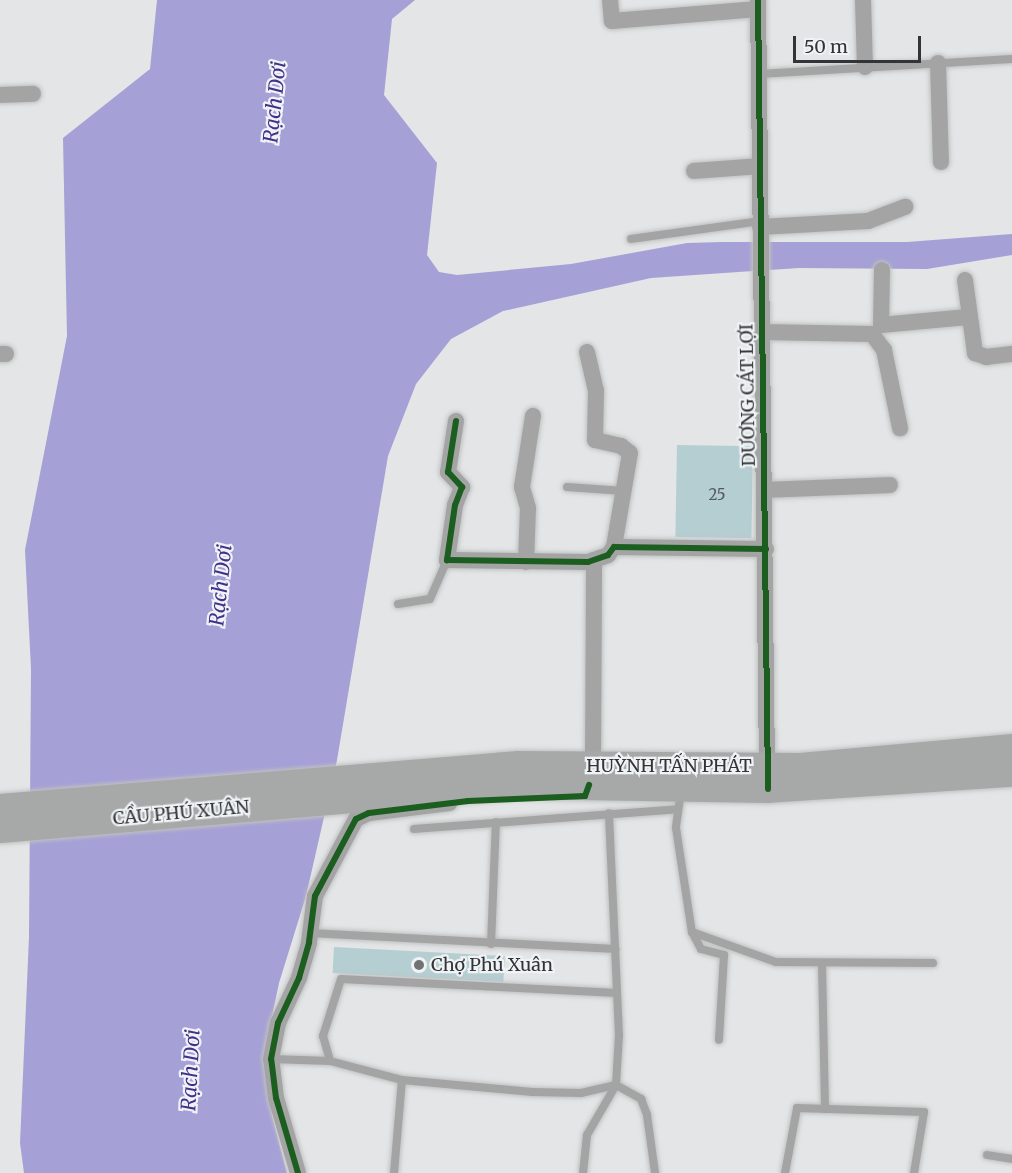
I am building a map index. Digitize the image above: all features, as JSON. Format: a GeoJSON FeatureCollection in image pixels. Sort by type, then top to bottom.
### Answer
{"type":"FeatureCollection","features":[{"type":"Feature","properties":{"kind":"main road","name":"HUỲNH TẤN PHÁT"},"geometry":{"type":"LineString","coordinates":[[591,776],[679,798],[767,778],[1012,747]]}},
{"type":"Feature","properties":{"kind":"main road","name":"HUỲNH TẤN PHÁT"},"geometry":{"type":"LineString","coordinates":[[362,785],[516,785],[591,776],[767,778],[1012,773]]}},
{"type":"Feature","properties":{"kind":"main road","name":"CẦU PHÚ XUÂN"},"geometry":{"type":"LineString","coordinates":[[0,807],[362,785]]}},
{"type":"Feature","properties":{"kind":"main road","name":"CẦU PHÚ XUÂN"},"geometry":{"type":"LineString","coordinates":[[0,829],[362,785]]}},
{"type":"Feature","properties":{"kind":"street"},"geometry":{"type":"LineString","coordinates":[[610,0],[612,21],[758,4]]}},
{"type":"Feature","properties":{"kind":"street"},"geometry":{"type":"LineString","coordinates":[[863,0],[865,67]]}},
{"type":"Feature","properties":{"kind":"street","name":"DƯƠNG CÁT LỢI"},"geometry":{"type":"LineString","coordinates":[[758,4],[767,778]]}},
{"type":"Feature","properties":{"kind":"street"},"geometry":{"type":"LineString","coordinates":[[938,63],[940,162]]}},
{"type":"Feature","properties":{"kind":"street"},"geometry":{"type":"LineString","coordinates":[[0,95],[33,94]]}},
{"type":"Feature","properties":{"kind":"street"},"geometry":{"type":"LineString","coordinates":[[694,171],[760,166]]}},
{"type":"Feature","properties":{"kind":"street"},"geometry":{"type":"LineString","coordinates":[[760,227],[868,221],[905,207]]}},
{"type":"Feature","properties":{"kind":"street"},"geometry":{"type":"LineString","coordinates":[[882,270],[881,325],[968,317]]}},
{"type":"Feature","properties":{"kind":"street"},"geometry":{"type":"LineString","coordinates":[[965,280],[968,317],[975,353],[986,357],[1012,354]]}},
{"type":"Feature","properties":{"kind":"street"},"geometry":{"type":"LineString","coordinates":[[762,332],[872,334],[884,350],[900,428]]}},
{"type":"Feature","properties":{"kind":"street"},"geometry":{"type":"LineString","coordinates":[[456,420],[448,472],[462,487],[455,505],[447,560],[526,562],[594,560],[608,555],[614,546],[630,453],[621,446],[595,440],[596,390],[587,352]]}},
{"type":"Feature","properties":{"kind":"street"},"geometry":{"type":"LineString","coordinates":[[526,562],[528,508],[522,487],[533,416]]}},
{"type":"Feature","properties":{"kind":"street"},"geometry":{"type":"LineString","coordinates":[[765,490],[890,485]]}},
{"type":"Feature","properties":{"kind":"street"},"geometry":{"type":"LineString","coordinates":[[614,546],[766,549]]}},
{"type":"Feature","properties":{"kind":"street"},"geometry":{"type":"LineString","coordinates":[[298,1173],[276,1098],[272,1059],[278,1023],[299,978],[310,933],[315,896],[361,815],[468,801],[585,796],[591,776],[594,560]]}},
{"type":"Feature","properties":{"kind":"lane"},"geometry":{"type":"LineString","coordinates":[[759,74],[1012,59]]}},
{"type":"Feature","properties":{"kind":"lane"},"geometry":{"type":"LineString","coordinates":[[631,239],[760,227]]}},
{"type":"Feature","properties":{"kind":"lane"},"geometry":{"type":"LineString","coordinates":[[567,487],[624,491]]}},
{"type":"Feature","properties":{"kind":"lane"},"geometry":{"type":"LineString","coordinates":[[398,604],[430,599],[447,560]]}},
{"type":"Feature","properties":{"kind":"lane"},"geometry":{"type":"LineString","coordinates":[[679,798],[692,932],[701,949],[724,956],[719,1040]]}},
{"type":"Feature","properties":{"kind":"lane","name":"HUỲNH TẤN PHÁT"},"geometry":{"type":"LineString","coordinates":[[414,829],[609,813],[679,798]]}},
{"type":"Feature","properties":{"kind":"lane"},"geometry":{"type":"LineString","coordinates":[[584,1173],[587,1135],[616,1085],[616,950],[609,813]]}},
{"type":"Feature","properties":{"kind":"lane"},"geometry":{"type":"LineString","coordinates":[[491,944],[496,822]]}},
{"type":"Feature","properties":{"kind":"lane"},"geometry":{"type":"LineString","coordinates":[[692,932],[777,962],[933,963]]}},
{"type":"Feature","properties":{"kind":"lane"},"geometry":{"type":"LineString","coordinates":[[310,933],[616,950]]}},
{"type":"Feature","properties":{"kind":"lane"},"geometry":{"type":"LineString","coordinates":[[822,964],[825,1109]]}},
{"type":"Feature","properties":{"kind":"lane"},"geometry":{"type":"LineString","coordinates":[[330,1061],[323,1036],[341,979],[617,993]]}},
{"type":"Feature","properties":{"kind":"lane"},"geometry":{"type":"LineString","coordinates":[[272,1059],[330,1061],[402,1080],[542,1092],[581,1093],[616,1085],[641,1099],[647,1115],[656,1173]]}},
{"type":"Feature","properties":{"kind":"lane"},"geometry":{"type":"LineString","coordinates":[[394,1173],[402,1080]]}},
{"type":"Feature","properties":{"kind":"lane"},"geometry":{"type":"LineString","coordinates":[[785,1173],[797,1108],[924,1112],[914,1173]]}},
{"type":"Feature","properties":{"kind":"lane"},"geometry":{"type":"LineString","coordinates":[[987,1155],[1012,1159]]}},
{"type":"Feature","properties":{"kind":"water","name":"Rạch Dơi"},"geometry":{"type":"Polygon","coordinates":[[[157,0],[415,0],[392,19],[384,95],[437,163],[427,255],[439,272],[457,275],[571,264],[687,243],[907,242],[1012,234],[1012,255],[927,269],[799,268],[651,278],[503,311],[451,339],[416,384],[388,456],[337,760],[306,896],[279,983],[265,1050],[272,1116],[287,1173],[24,1173],[20,1143],[29,937],[31,669],[25,550],[67,336],[63,138],[150,69],[157,0]]]}},
{"type":"Feature","properties":{"kind":"building"},"geometry":{"type":"Polygon","coordinates":[[[677,445],[753,446],[751,538],[675,537],[677,445]]]}},
{"type":"Feature","properties":{"kind":"building","name":"Chợ Phú Xuân"},"geometry":{"type":"Polygon","coordinates":[[[334,947],[505,956],[503,982],[333,973],[334,947]]]}},
{"type":"Feature","properties":{"kind":"cycle path"},"geometry":{"type":"LineString","coordinates":[[758,0],[768,789]]}},
{"type":"Feature","properties":{"kind":"cycle path"},"geometry":{"type":"LineString","coordinates":[[456,421],[448,472],[462,487],[455,505],[447,560],[588,562],[608,555],[614,547],[766,549]]}},
{"type":"Feature","properties":{"kind":"cycle path"},"geometry":{"type":"LineString","coordinates":[[298,1173],[276,1098],[271,1059],[278,1023],[299,978],[309,942],[315,896],[356,819],[369,813],[468,801],[585,796],[589,785]]}},
{"type":"Feature","properties":{"kind":"place","name":"Chợ Phú Xuân"},"geometry":{"type":"Point","coordinates":[419,965]}}]}
